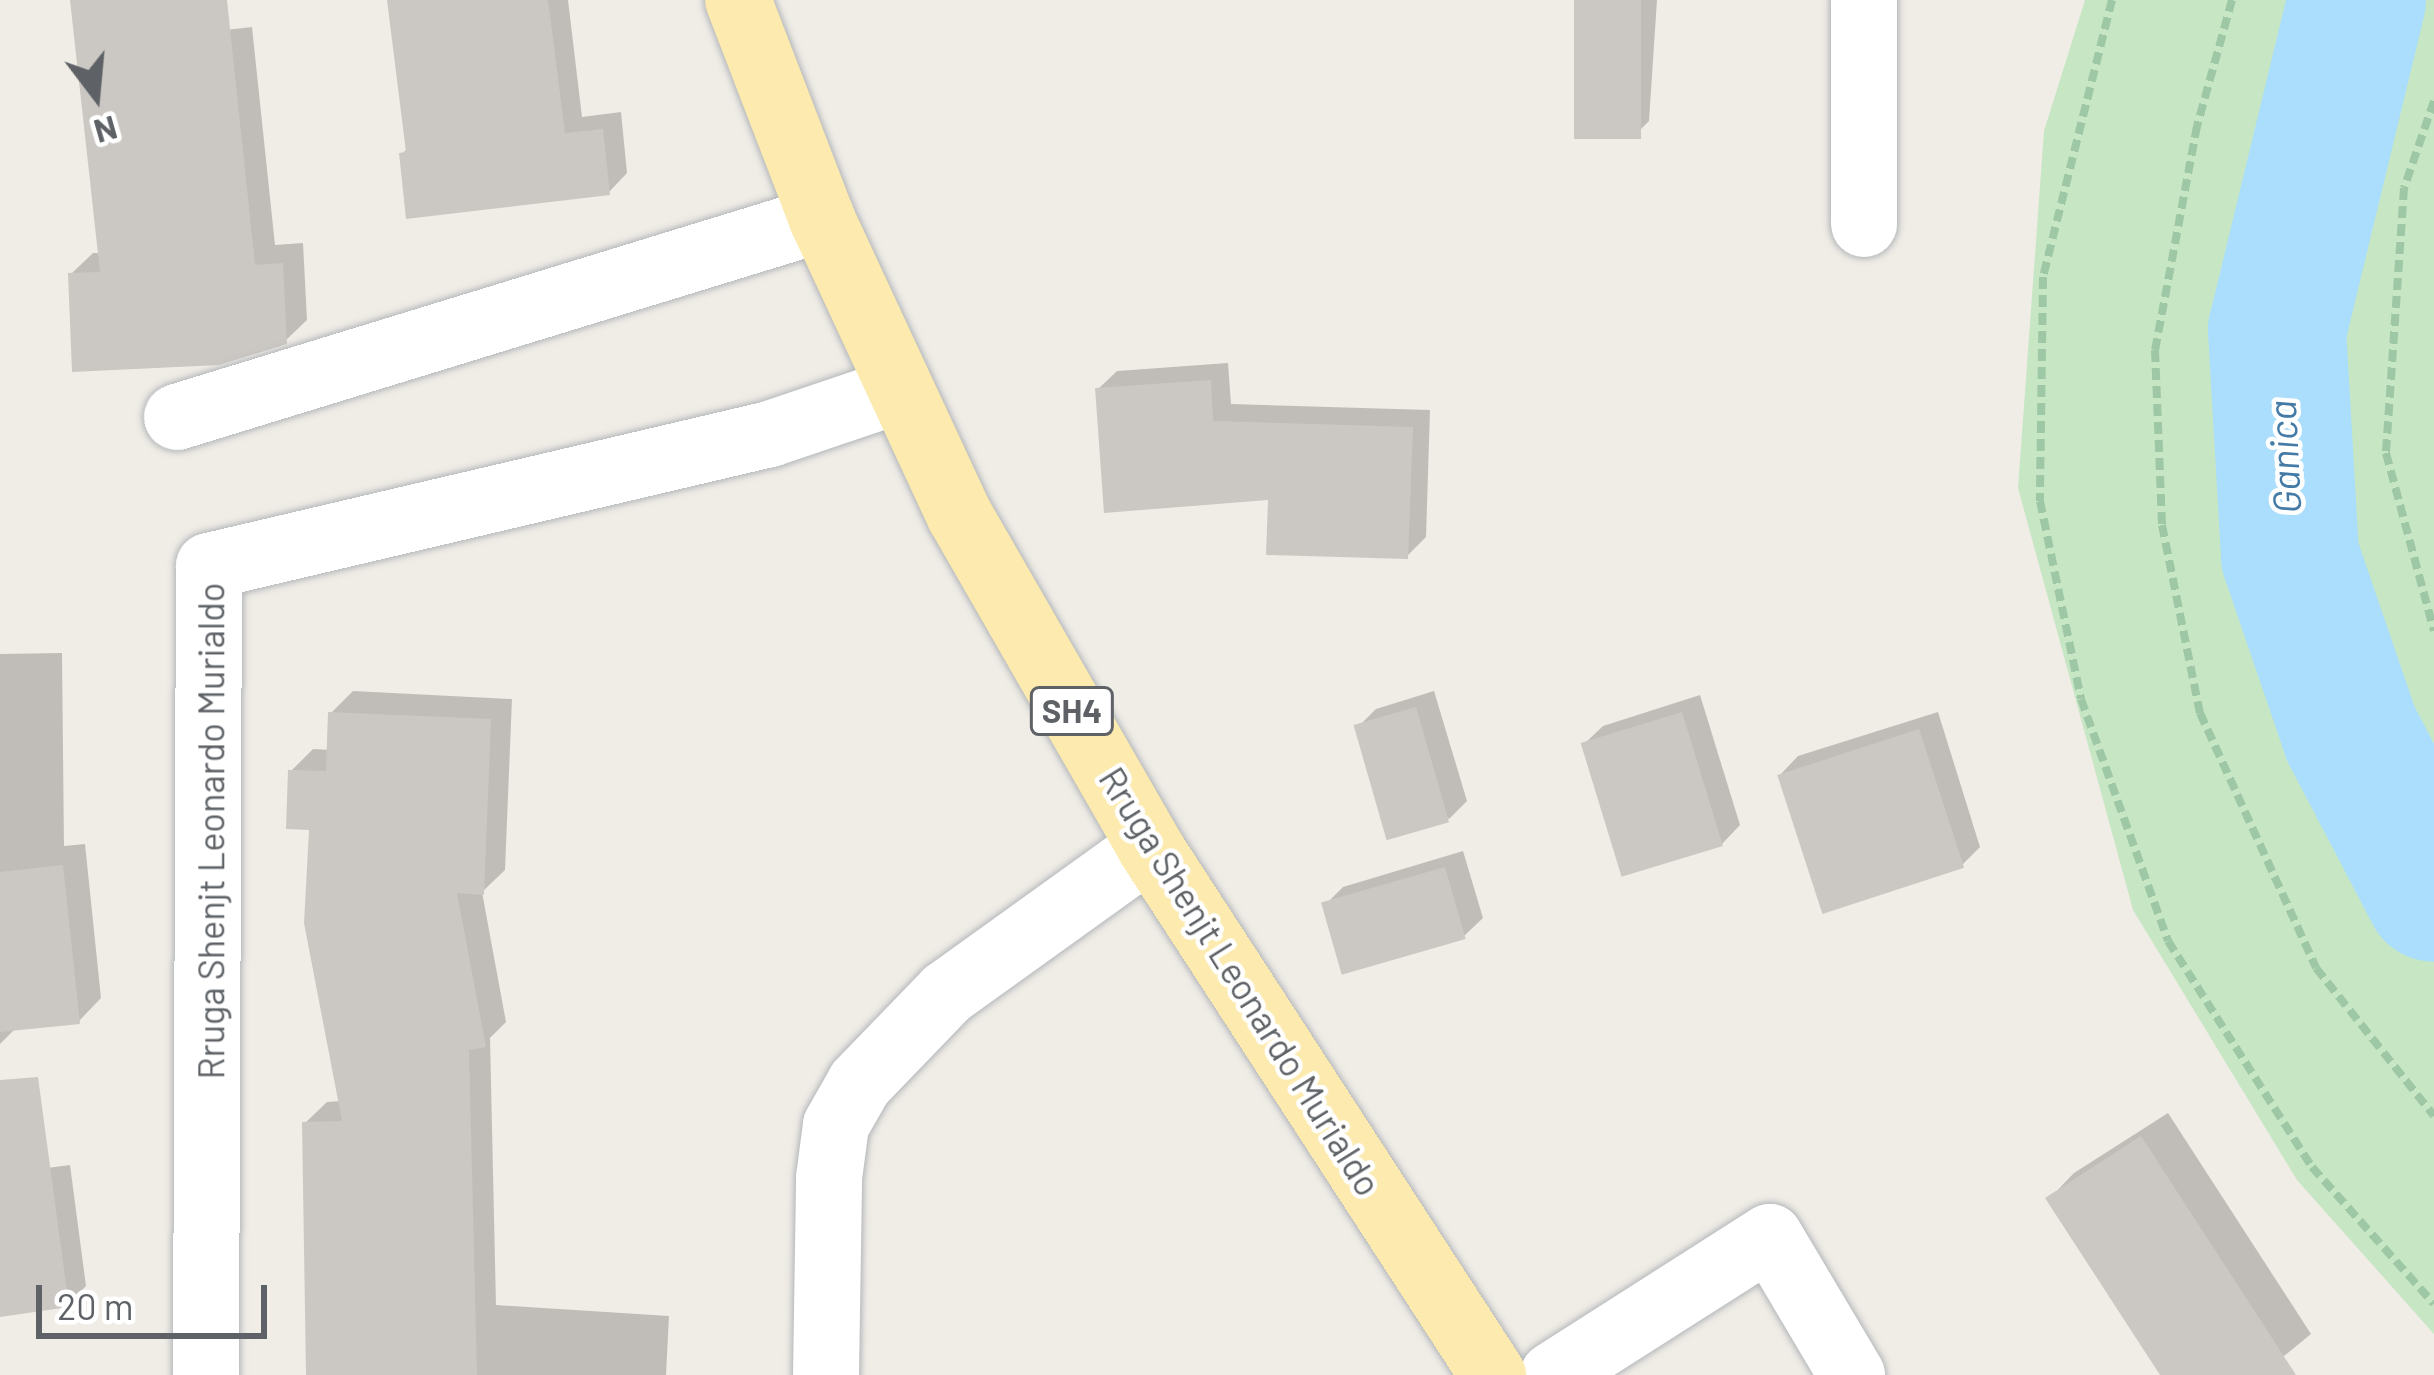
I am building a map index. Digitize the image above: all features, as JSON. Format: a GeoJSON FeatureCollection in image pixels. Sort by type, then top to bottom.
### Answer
{"type":"FeatureCollection","features":[{"type":"Feature","properties":{"kind":"main road","name":"Rruga Shenjt Leonardo Murialdo"},"geometry":{"type":"LineString","coordinates":[[737,0],[822,219],[960,516],[1150,847],[1493,1375]]}},
{"type":"Feature","properties":{"kind":"street"},"geometry":{"type":"LineString","coordinates":[[1864,0],[1864,224]]}},
{"type":"Feature","properties":{"kind":"street"},"geometry":{"type":"LineString","coordinates":[[177,417],[822,219]]}},
{"type":"Feature","properties":{"kind":"street","name":"Rruga Shenjt Leonardo Murialdo"},"geometry":{"type":"LineString","coordinates":[[206,1375],[209,566],[770,434],[900,390]]}},
{"type":"Feature","properties":{"kind":"street"},"geometry":{"type":"LineString","coordinates":[[826,1375],[830,1178],[836,1125],[860,1083],[947,993],[1150,847]]}},
{"type":"Feature","properties":{"kind":"street"},"geometry":{"type":"LineString","coordinates":[[1553,1375],[1770,1237],[1852,1375]]}},
{"type":"Feature","properties":{"kind":"path"},"geometry":{"type":"LineString","coordinates":[[2112,0],[2043,277],[2040,501],[2081,699],[2168,941],[2312,1167],[2434,1304]]}},
{"type":"Feature","properties":{"kind":"path"},"geometry":{"type":"LineString","coordinates":[[2232,0],[2197,125],[2155,350],[2162,525],[2200,713],[2316,968],[2434,1116]]}},
{"type":"Feature","properties":{"kind":"path"},"geometry":{"type":"LineString","coordinates":[[2434,101],[2404,188],[2386,453],[2434,631]]}},
{"type":"Feature","properties":{"kind":"green space"},"geometry":{"type":"Polygon","coordinates":[[[2085,0],[2434,0],[2434,1334],[2297,1180],[2133,910],[2018,488],[2044,131],[2085,0]]]}},
{"type":"Feature","properties":{"kind":"building"},"geometry":{"type":"Polygon","coordinates":[[[70,0],[227,0],[255,265],[283,263],[287,344],[219,365],[72,372],[68,273],[100,272],[70,0]]]}},
{"type":"Feature","properties":{"kind":"building"},"geometry":{"type":"Polygon","coordinates":[[[387,0],[548,0],[565,133],[603,129],[610,195],[406,219],[399,153],[406,152],[387,0]]]}},
{"type":"Feature","properties":{"kind":"building"},"geometry":{"type":"Polygon","coordinates":[[[1574,0],[1641,0],[1641,139],[1574,139],[1574,0]]]}},
{"type":"Feature","properties":{"kind":"building"},"geometry":{"type":"Polygon","coordinates":[[[1211,380],[1213,421],[1413,427],[1408,559],[1266,555],[1268,500],[1104,513],[1095,388],[1211,380]]]}},
{"type":"Feature","properties":{"kind":"building"},"geometry":{"type":"Polygon","coordinates":[[[1416,707],[1449,822],[1387,840],[1354,725],[1416,707]]]}},
{"type":"Feature","properties":{"kind":"building"},"geometry":{"type":"Polygon","coordinates":[[[328,712],[491,719],[484,895],[457,893],[486,1047],[469,1050],[477,1375],[306,1375],[302,1122],[342,1121],[304,923],[309,830],[286,829],[288,770],[326,771],[328,712]]]}},
{"type":"Feature","properties":{"kind":"building"},"geometry":{"type":"Polygon","coordinates":[[[1682,712],[1723,846],[1622,877],[1581,743],[1682,712]]]}},
{"type":"Feature","properties":{"kind":"building"},"geometry":{"type":"Polygon","coordinates":[[[1919,729],[1964,868],[1822,914],[1777,775],[1919,729]]]}},
{"type":"Feature","properties":{"kind":"building"},"geometry":{"type":"Polygon","coordinates":[[[63,865],[80,1024],[0,1032],[0,872],[63,865]]]}},
{"type":"Feature","properties":{"kind":"building"},"geometry":{"type":"Polygon","coordinates":[[[1445,867],[1466,939],[1342,975],[1321,903],[1445,867]]]}},
{"type":"Feature","properties":{"kind":"building"},"geometry":{"type":"Polygon","coordinates":[[[38,1077],[69,1307],[0,1317],[0,1080],[38,1077]]]}},
{"type":"Feature","properties":{"kind":"building"},"geometry":{"type":"Polygon","coordinates":[[[2141,1136],[2296,1375],[2160,1375],[2045,1198],[2141,1136]]]}},
{"type":"Feature","properties":{"kind":"waterway","name":"Ganica"},"geometry":{"type":"LineString","coordinates":[[2357,0],[2277,330],[2290,556],[2351,734],[2434,893]]}}]}
